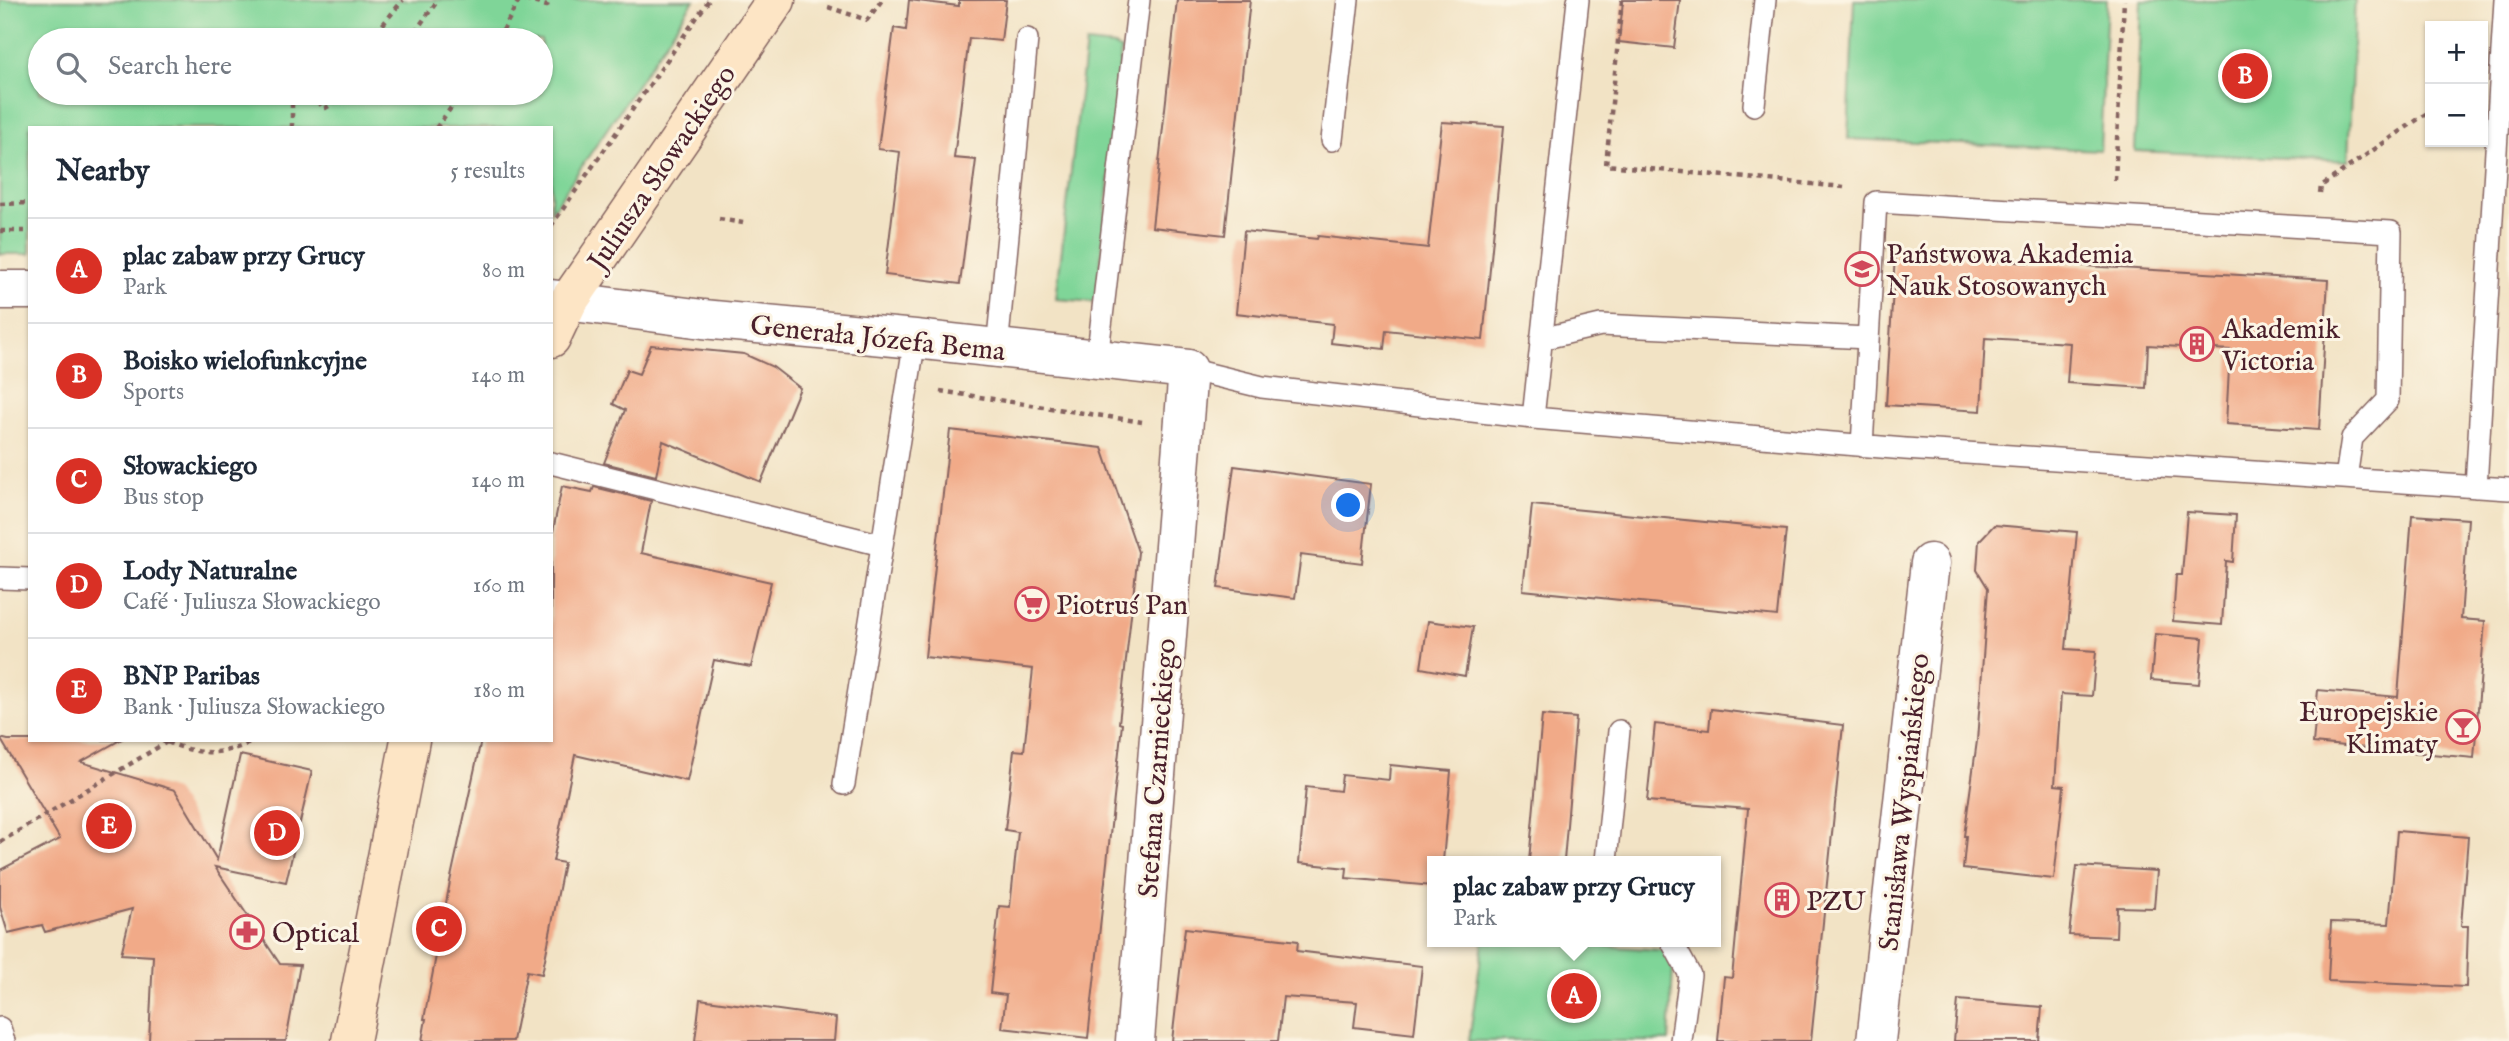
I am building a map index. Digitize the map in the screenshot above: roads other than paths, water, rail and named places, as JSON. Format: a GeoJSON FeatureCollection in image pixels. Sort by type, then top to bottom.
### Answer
{"type":"FeatureCollection","features":[{"type":"Feature","properties":{"kind":"main road","name":"Juliusza Słowackiego"},"geometry":{"type":"LineString","coordinates":[[553,330],[560,301],[776,0]]}},
{"type":"Feature","properties":{"kind":"main road"},"geometry":{"type":"LineString","coordinates":[[351,1041],[410,742]]}},
{"type":"Feature","properties":{"kind":"street"},"geometry":{"type":"LineString","coordinates":[[0,290],[28,290]]}},
{"type":"Feature","properties":{"kind":"street","name":"Generała Józefa Bema"},"geometry":{"type":"LineString","coordinates":[[560,301],[703,319],[1188,369]]}},
{"type":"Feature","properties":{"kind":"street","name":"Stefana Czarnieckiego"},"geometry":{"type":"LineString","coordinates":[[1135,1041],[1188,369]]}},
{"type":"Feature","properties":{"kind":"street","name":"Stanisława Wyspiańskiego"},"geometry":{"type":"LineString","coordinates":[[1876,1041],[1930,563]]}},
{"type":"Feature","properties":{"kind":"lane"},"geometry":{"type":"LineString","coordinates":[[1097,360],[1139,0]]}},
{"type":"Feature","properties":{"kind":"lane"},"geometry":{"type":"LineString","coordinates":[[1332,140],[1348,0]]}},
{"type":"Feature","properties":{"kind":"lane"},"geometry":{"type":"LineString","coordinates":[[1533,418],[1578,0]]}},
{"type":"Feature","properties":{"kind":"lane"},"geometry":{"type":"LineString","coordinates":[[1754,105],[1765,0]]}},
{"type":"Feature","properties":{"kind":"lane"},"geometry":{"type":"LineString","coordinates":[[2476,487],[2506,6]]}},
{"type":"Feature","properties":{"kind":"lane"},"geometry":{"type":"LineString","coordinates":[[997,349],[1027,39]]}},
{"type":"Feature","properties":{"kind":"lane"},"geometry":{"type":"LineString","coordinates":[[1862,446],[1876,202],[2391,232],[2388,400],[2352,438],[2346,478]]}},
{"type":"Feature","properties":{"kind":"lane"},"geometry":{"type":"LineString","coordinates":[[1541,339],[1601,325],[1868,338]]}},
{"type":"Feature","properties":{"kind":"lane"},"geometry":{"type":"LineString","coordinates":[[844,784],[915,339]]}},
{"type":"Feature","properties":{"kind":"lane"},"geometry":{"type":"LineString","coordinates":[[1188,369],[1262,387],[1533,418],[1862,446],[2509,489]]}},
{"type":"Feature","properties":{"kind":"lane"},"geometry":{"type":"LineString","coordinates":[[553,463],[882,545]]}},
{"type":"Feature","properties":{"kind":"lane"},"geometry":{"type":"LineString","coordinates":[[0,578],[28,579]]}},
{"type":"Feature","properties":{"kind":"lane"},"geometry":{"type":"LineString","coordinates":[[1606,856],[1619,731]]}},
{"type":"Feature","properties":{"kind":"lane"},"geometry":{"type":"LineString","coordinates":[[1675,947],[1690,975],[1681,1041]]}},
{"type":"Feature","properties":{"kind":"lane"},"geometry":{"type":"LineString","coordinates":[[0,1028],[4,1041]]}},
{"type":"Feature","properties":{"kind":"place","name":"Boisko wielofunkcyjne"},"geometry":{"type":"Point","coordinates":[2245,76]}},
{"type":"Feature","properties":{"kind":"place","name":"Państwowa Akademia Nauk Stosowanych"},"geometry":{"type":"Point","coordinates":[1862,269]}},
{"type":"Feature","properties":{"kind":"place","name":"Akademik Victoria"},"geometry":{"type":"Point","coordinates":[2197,344]}},
{"type":"Feature","properties":{"kind":"place","name":"Piotruś Pan"},"geometry":{"type":"Point","coordinates":[1032,604]}},
{"type":"Feature","properties":{"kind":"place","name":"Europejskie Klimaty"},"geometry":{"type":"Point","coordinates":[2463,727]}},
{"type":"Feature","properties":{"kind":"place","name":"BNP Paribas"},"geometry":{"type":"Point","coordinates":[109,826]}},
{"type":"Feature","properties":{"kind":"place","name":"Lody Naturalne"},"geometry":{"type":"Point","coordinates":[277,833]}},
{"type":"Feature","properties":{"kind":"place","name":"PZU"},"geometry":{"type":"Point","coordinates":[1782,900]}},
{"type":"Feature","properties":{"kind":"place","name":"Słowackiego"},"geometry":{"type":"Point","coordinates":[439,929]}},
{"type":"Feature","properties":{"kind":"place","name":"Optical"},"geometry":{"type":"Point","coordinates":[247,932]}},
{"type":"Feature","properties":{"kind":"place","name":"plac zabaw przy Grucy"},"geometry":{"type":"Point","coordinates":[1574,996]}}]}
